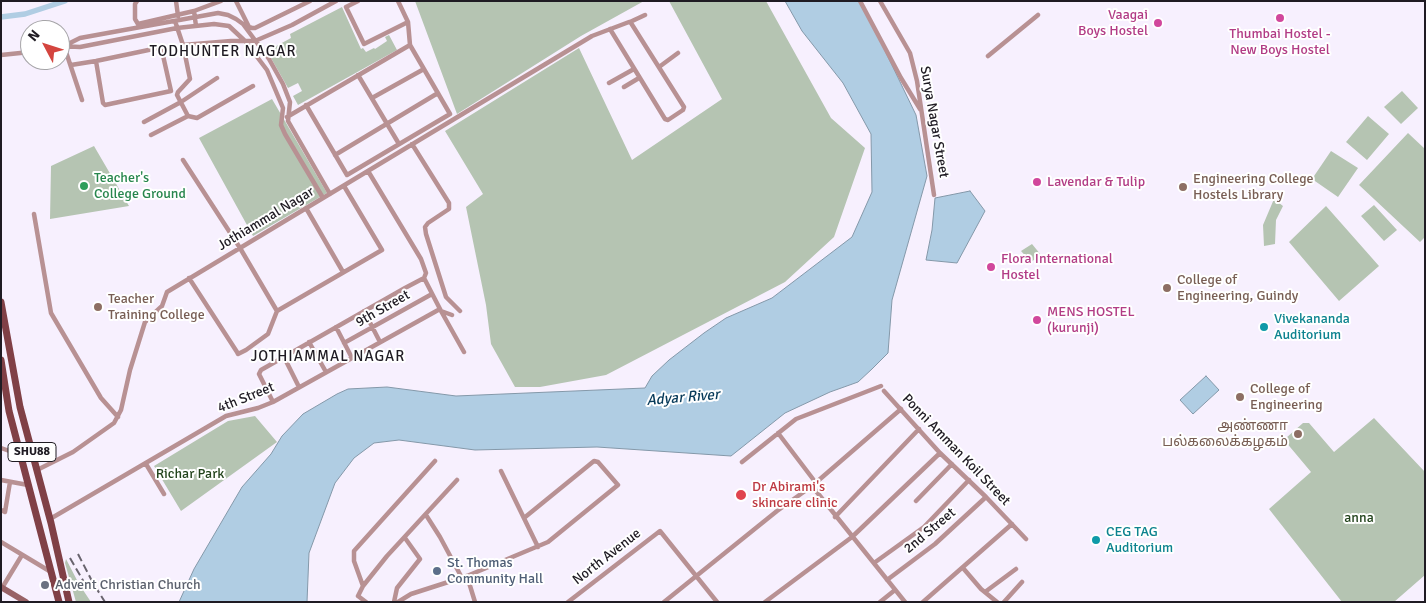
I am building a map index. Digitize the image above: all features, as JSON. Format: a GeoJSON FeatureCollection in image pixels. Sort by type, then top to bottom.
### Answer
{"type":"FeatureCollection","features":[{"type":"Feature","properties":{"kind":"main road","name":"SHU88"},"geometry":{"type":"LineString","coordinates":[[1,302],[20,407],[50,519],[69,602]]}},
{"type":"Feature","properties":{"kind":"main road","name":"SHU88"},"geometry":{"type":"LineString","coordinates":[[1,360],[10,411],[59,602]]}},
{"type":"Feature","properties":{"kind":"street"},"geometry":{"type":"LineString","coordinates":[[137,1],[135,4],[135,18],[138,24],[178,16],[221,1]]}},
{"type":"Feature","properties":{"kind":"street"},"geometry":{"type":"LineString","coordinates":[[176,1],[178,16]]}},
{"type":"Feature","properties":{"kind":"street"},"geometry":{"type":"LineString","coordinates":[[236,1],[249,27],[252,28],[310,1]]}},
{"type":"Feature","properties":{"kind":"street"},"geometry":{"type":"LineString","coordinates":[[183,45],[255,41],[292,25],[336,1]]}},
{"type":"Feature","properties":{"kind":"street"},"geometry":{"type":"LineString","coordinates":[[358,1],[346,7],[364,44],[408,22]]}},
{"type":"Feature","properties":{"kind":"street"},"geometry":{"type":"LineString","coordinates":[[306,105],[347,175],[450,114],[410,45],[408,22],[398,1]]}},
{"type":"Feature","properties":{"kind":"street"},"geometry":{"type":"LineString","coordinates":[[860,1],[900,78],[922,112]]}},
{"type":"Feature","properties":{"kind":"street","name":"Surya Nagar Street"},"geometry":{"type":"LineString","coordinates":[[880,1],[910,53],[917,81],[934,195]]}},
{"type":"Feature","properties":{"kind":"street"},"geometry":{"type":"LineString","coordinates":[[194,11],[196,26]]}},
{"type":"Feature","properties":{"kind":"street"},"geometry":{"type":"LineString","coordinates":[[70,42],[80,38],[218,13],[228,15],[243,24],[269,59],[283,84],[290,105],[287,117],[290,125],[330,194]]}},
{"type":"Feature","properties":{"kind":"street","name":"Jothiammal Nagar"},"geometry":{"type":"LineString","coordinates":[[118,417],[145,322],[162,306],[167,292],[578,44],[592,36],[630,22],[645,14]]}},
{"type":"Feature","properties":{"kind":"street"},"geometry":{"type":"LineString","coordinates":[[988,56],[1038,15]]}},
{"type":"Feature","properties":{"kind":"street"},"geometry":{"type":"LineString","coordinates":[[175,21],[183,45],[190,79],[177,95],[188,116]]}},
{"type":"Feature","properties":{"kind":"street"},"geometry":{"type":"LineString","coordinates":[[610,29],[664,118],[668,120],[684,108],[630,22]]}},
{"type":"Feature","properties":{"kind":"street"},"geometry":{"type":"LineString","coordinates":[[70,46],[80,47],[196,26],[224,24],[235,30],[246,40],[267,70],[283,108],[281,125],[323,198]]}},
{"type":"Feature","properties":{"kind":"street"},"geometry":{"type":"LineString","coordinates":[[112,33],[114,40]]}},
{"type":"Feature","properties":{"kind":"street"},"geometry":{"type":"LineString","coordinates":[[287,117],[410,45]]}},
{"type":"Feature","properties":{"kind":"street"},"geometry":{"type":"LineString","coordinates":[[82,100],[71,65],[158,48],[160,48],[172,89],[171,91],[105,105],[103,103],[96,61]]}},
{"type":"Feature","properties":{"kind":"street"},"geometry":{"type":"LineString","coordinates":[[1,55],[20,53]]}},
{"type":"Feature","properties":{"kind":"street"},"geometry":{"type":"LineString","coordinates":[[658,67],[678,53]]}},
{"type":"Feature","properties":{"kind":"street"},"geometry":{"type":"LineString","coordinates":[[372,98],[424,69]]}},
{"type":"Feature","properties":{"kind":"street"},"geometry":{"type":"LineString","coordinates":[[609,83],[634,69]]}},
{"type":"Feature","properties":{"kind":"street"},"geometry":{"type":"LineString","coordinates":[[358,75],[399,144]]}},
{"type":"Feature","properties":{"kind":"street"},"geometry":{"type":"LineString","coordinates":[[144,122],[181,102],[217,78]]}},
{"type":"Feature","properties":{"kind":"street"},"geometry":{"type":"LineString","coordinates":[[624,87],[640,78]]}},
{"type":"Feature","properties":{"kind":"street"},"geometry":{"type":"LineString","coordinates":[[151,136],[188,116],[197,118],[253,86]]}},
{"type":"Feature","properties":{"kind":"street"},"geometry":{"type":"LineString","coordinates":[[335,155],[438,93]]}},
{"type":"Feature","properties":{"kind":"street"},"geometry":{"type":"LineString","coordinates":[[283,108],[290,105]]}},
{"type":"Feature","properties":{"kind":"street"},"geometry":{"type":"LineString","coordinates":[[412,144],[449,203],[449,209],[425,227],[446,297],[460,311]]}},
{"type":"Feature","properties":{"kind":"street"},"geometry":{"type":"LineString","coordinates":[[184,160],[240,248],[277,311]]}},
{"type":"Feature","properties":{"kind":"street"},"geometry":{"type":"LineString","coordinates":[[273,402],[258,373],[309,342],[424,278],[426,273],[421,259],[368,171]]}},
{"type":"Feature","properties":{"kind":"street"},"geometry":{"type":"LineString","coordinates":[[190,278],[238,354],[268,334],[277,311],[382,250],[344,186]]}},
{"type":"Feature","properties":{"kind":"street"},"geometry":{"type":"LineString","coordinates":[[306,208],[344,272]]}},
{"type":"Feature","properties":{"kind":"street"},"geometry":{"type":"LineString","coordinates":[[34,214],[51,312],[101,398],[118,417],[114,424],[99,435],[73,452],[37,470]]}},
{"type":"Feature","properties":{"kind":"street"},"geometry":{"type":"LineString","coordinates":[[424,278],[464,352]]}},
{"type":"Feature","properties":{"kind":"street","name":"9th Street"},"geometry":{"type":"LineString","coordinates":[[344,343],[432,294]]}},
{"type":"Feature","properties":{"kind":"street"},"geometry":{"type":"LineString","coordinates":[[441,310],[452,315]]}},
{"type":"Feature","properties":{"kind":"street","name":"4th Street"},"geometry":{"type":"LineString","coordinates":[[50,519],[226,416],[273,402],[441,310]]}},
{"type":"Feature","properties":{"kind":"street"},"geometry":{"type":"LineString","coordinates":[[364,311],[380,342]]}},
{"type":"Feature","properties":{"kind":"street"},"geometry":{"type":"LineString","coordinates":[[336,327],[352,358]]}},
{"type":"Feature","properties":{"kind":"street"},"geometry":{"type":"LineString","coordinates":[[309,342],[326,372]]}},
{"type":"Feature","properties":{"kind":"street"},"geometry":{"type":"LineString","coordinates":[[284,357],[299,387]]}},
{"type":"Feature","properties":{"kind":"street"},"geometry":{"type":"LineString","coordinates":[[742,462],[796,419],[881,386]]}},
{"type":"Feature","properties":{"kind":"street","name":"Ponni Amman Koil Street"},"geometry":{"type":"LineString","coordinates":[[884,391],[940,453],[1026,539]]}},
{"type":"Feature","properties":{"kind":"street"},"geometry":{"type":"LineString","coordinates":[[664,602],[814,484],[901,409]]}},
{"type":"Feature","properties":{"kind":"street"},"geometry":{"type":"LineString","coordinates":[[835,517],[919,429]]}},
{"type":"Feature","properties":{"kind":"street"},"geometry":{"type":"LineString","coordinates":[[778,433],[835,517],[904,602]]}},
{"type":"Feature","properties":{"kind":"street"},"geometry":{"type":"LineString","coordinates":[[1,448],[16,453]]}},
{"type":"Feature","properties":{"kind":"street"},"geometry":{"type":"LineString","coordinates":[[765,602],[852,537],[940,453]]}},
{"type":"Feature","properties":{"kind":"street"},"geometry":{"type":"LineString","coordinates":[[362,586],[354,561],[354,551],[435,461]]}},
{"type":"Feature","properties":{"kind":"street"},"geometry":{"type":"LineString","coordinates":[[396,602],[411,594],[465,577],[548,542],[618,485],[598,462],[594,461],[524,518]]}},
{"type":"Feature","properties":{"kind":"street"},"geometry":{"type":"LineString","coordinates":[[146,464],[164,494]]}},
{"type":"Feature","properties":{"kind":"street"},"geometry":{"type":"LineString","coordinates":[[916,501],[952,464]]}},
{"type":"Feature","properties":{"kind":"street"},"geometry":{"type":"LineString","coordinates":[[501,471],[538,547]]}},
{"type":"Feature","properties":{"kind":"street"},"geometry":{"type":"LineString","coordinates":[[1,480],[28,485]]}},
{"type":"Feature","properties":{"kind":"street"},"geometry":{"type":"LineString","coordinates":[[366,602],[358,596],[362,586],[457,480]]}},
{"type":"Feature","properties":{"kind":"street"},"geometry":{"type":"LineString","coordinates":[[874,563],[924,527],[969,480]]}},
{"type":"Feature","properties":{"kind":"street"},"geometry":{"type":"LineString","coordinates":[[1,510],[5,512],[10,482]]}},
{"type":"Feature","properties":{"kind":"street","name":"2nd Street"},"geometry":{"type":"LineString","coordinates":[[887,580],[935,544],[986,497]]}},
{"type":"Feature","properties":{"kind":"street"},"geometry":{"type":"LineString","coordinates":[[426,515],[465,577],[475,602]]}},
{"type":"Feature","properties":{"kind":"street"},"geometry":{"type":"LineString","coordinates":[[923,602],[1012,524]]}},
{"type":"Feature","properties":{"kind":"street","name":"North Avenue"},"geometry":{"type":"LineString","coordinates":[[568,602],[660,531],[697,576]]}},
{"type":"Feature","properties":{"kind":"street"},"geometry":{"type":"LineString","coordinates":[[396,602],[397,588],[420,559],[405,538]]}},
{"type":"Feature","properties":{"kind":"street"},"geometry":{"type":"LineString","coordinates":[[1,542],[51,572]]}},
{"type":"Feature","properties":{"kind":"street"},"geometry":{"type":"LineString","coordinates":[[22,555],[2,588],[26,602]]}},
{"type":"Feature","properties":{"kind":"street"},"geometry":{"type":"LineString","coordinates":[[963,568],[997,602]]}},
{"type":"Feature","properties":{"kind":"street"},"geometry":{"type":"LineString","coordinates":[[985,592],[1016,569]]}},
{"type":"Feature","properties":{"kind":"street"},"geometry":{"type":"LineString","coordinates":[[697,576],[718,602]]}},
{"type":"Feature","properties":{"kind":"street"},"geometry":{"type":"LineString","coordinates":[[1004,602],[1022,582]]}},
{"type":"Feature","properties":{"kind":"street"},"geometry":{"type":"LineString","coordinates":[[880,602],[895,590]]}},
{"type":"Feature","properties":{"kind":"green space"},"geometry":{"type":"Polygon","coordinates":[[[415,1],[644,1],[581,36],[457,114],[415,1]]]}},
{"type":"Feature","properties":{"kind":"green space"},"geometry":{"type":"Polygon","coordinates":[[[669,1],[766,1],[831,118],[865,148],[834,237],[785,282],[606,375],[540,387],[515,387],[491,344],[486,305],[466,207],[483,194],[445,131],[579,48],[632,160],[722,99],[669,1]]]}},
{"type":"Feature","properties":{"kind":"green space"},"geometry":{"type":"Polygon","coordinates":[[[342,7],[361,49],[363,48],[366,52],[375,49],[387,41],[385,37],[389,35],[397,50],[298,105],[293,96],[302,91],[298,83],[288,88],[267,51],[291,38],[290,34],[342,7]]]}},
{"type":"Feature","properties":{"kind":"green space"},"geometry":{"type":"Polygon","coordinates":[[[1402,91],[1418,108],[1401,124],[1384,107],[1402,91]]]}},
{"type":"Feature","properties":{"kind":"green space"},"geometry":{"type":"Polygon","coordinates":[[[272,99],[327,193],[253,236],[199,138],[272,99]]]}},
{"type":"Feature","properties":{"kind":"green space"},"geometry":{"type":"Polygon","coordinates":[[[1368,116],[1389,134],[1367,160],[1346,142],[1368,116]]]}},
{"type":"Feature","properties":{"kind":"green space"},"geometry":{"type":"Polygon","coordinates":[[[1408,133],[1425,149],[1425,237],[1420,242],[1359,185],[1408,133]]]}},
{"type":"Feature","properties":{"kind":"green space","name":"Teacher's College Ground"},"geometry":{"type":"Polygon","coordinates":[[[94,146],[129,206],[50,219],[51,166],[94,146]]]}},
{"type":"Feature","properties":{"kind":"green space"},"geometry":{"type":"Polygon","coordinates":[[[1331,151],[1358,168],[1338,197],[1312,179],[1331,151]]]}},
{"type":"Feature","properties":{"kind":"green space"},"geometry":{"type":"Polygon","coordinates":[[[1274,199],[1283,206],[1276,220],[1275,244],[1264,246],[1263,225],[1274,199]]]}},
{"type":"Feature","properties":{"kind":"green space"},"geometry":{"type":"Polygon","coordinates":[[[1374,205],[1397,230],[1384,241],[1361,216],[1374,205]]]}},
{"type":"Feature","properties":{"kind":"green space"},"geometry":{"type":"Polygon","coordinates":[[[1326,206],[1379,266],[1339,301],[1289,242],[1326,206]]]}},
{"type":"Feature","properties":{"kind":"green space"},"geometry":{"type":"Polygon","coordinates":[[[1032,244],[1041,255],[1031,262],[1021,251],[1032,244]]]}},
{"type":"Feature","properties":{"kind":"green space","name":"Richar Park"},"geometry":{"type":"Polygon","coordinates":[[[255,416],[277,442],[181,511],[154,466],[228,421],[255,416]]]}},
{"type":"Feature","properties":{"kind":"green space","name":"anna"},"geometry":{"type":"Polygon","coordinates":[[[1374,418],[1425,472],[1425,575],[1394,602],[1342,602],[1269,509],[1311,472],[1285,441],[1303,423],[1309,423],[1334,452],[1374,418]]]}},
{"type":"Feature","properties":{"kind":"green space"},"geometry":{"type":"Polygon","coordinates":[[[66,559],[91,602],[76,602],[65,563],[66,559]]]}},
{"type":"Feature","properties":{"kind":"water","name":"Adyar River"},"geometry":{"type":"Polygon","coordinates":[[[785,1],[861,1],[916,115],[927,176],[892,300],[888,353],[872,369],[858,382],[830,392],[785,413],[731,456],[597,447],[475,450],[399,440],[374,443],[354,458],[335,483],[309,553],[307,602],[179,602],[194,569],[242,487],[271,454],[282,436],[303,414],[337,394],[348,389],[387,387],[456,396],[645,388],[652,376],[669,360],[704,333],[726,318],[772,298],[852,237],[872,192],[871,134],[843,83],[802,31],[785,1]]]}},
{"type":"Feature","properties":{"kind":"water"},"geometry":{"type":"Polygon","coordinates":[[[970,191],[985,211],[957,263],[926,260],[932,230],[935,198],[970,191]]]}},
{"type":"Feature","properties":{"kind":"water"},"geometry":{"type":"Polygon","coordinates":[[[1206,376],[1219,390],[1193,414],[1180,400],[1206,376]]]}},
{"type":"Feature","properties":{"kind":"waterway"},"geometry":{"type":"LineString","coordinates":[[1,17],[25,14],[65,1]]}},
{"type":"Feature","properties":{"kind":"railway"},"geometry":{"type":"LineString","coordinates":[[78,554],[105,602]]}},
{"type":"Feature","properties":{"kind":"railway"},"geometry":{"type":"LineString","coordinates":[[70,558],[88,589]]}},
{"type":"Feature","properties":{"kind":"place","name":"Thumbai Hostel - New Boys Hostel"},"geometry":{"type":"Point","coordinates":[1280,18]}},
{"type":"Feature","properties":{"kind":"place","name":"Vaagai Boys Hostel"},"geometry":{"type":"Point","coordinates":[1158,23]}},
{"type":"Feature","properties":{"kind":"place","name":"Lavendar & Tulip"},"geometry":{"type":"Point","coordinates":[1037,182]}},
{"type":"Feature","properties":{"kind":"place","name":"Teacher's College Ground"},"geometry":{"type":"Point","coordinates":[84,186]}},
{"type":"Feature","properties":{"kind":"place","name":"Engineering College Hostels Library"},"geometry":{"type":"Point","coordinates":[1183,187]}},
{"type":"Feature","properties":{"kind":"place","name":"Flora International Hostel"},"geometry":{"type":"Point","coordinates":[991,267]}},
{"type":"Feature","properties":{"kind":"place","name":"College of Engineering, Guindy"},"geometry":{"type":"Point","coordinates":[1167,288]}},
{"type":"Feature","properties":{"kind":"place","name":"Teacher Training College"},"geometry":{"type":"Point","coordinates":[98,307]}},
{"type":"Feature","properties":{"kind":"place","name":"MENS HOSTEL (kurunji)"},"geometry":{"type":"Point","coordinates":[1037,320]}},
{"type":"Feature","properties":{"kind":"place","name":"Vivekananda Auditorium"},"geometry":{"type":"Point","coordinates":[1264,327]}},
{"type":"Feature","properties":{"kind":"place","name":"College of Engineering"},"geometry":{"type":"Point","coordinates":[1240,397]}},
{"type":"Feature","properties":{"kind":"place","name":"அண்ணா பல்கலைக்கழகம்"},"geometry":{"type":"Point","coordinates":[1298,434]}},
{"type":"Feature","properties":{"kind":"place","name":"Dr Abirami's skincare clinic"},"geometry":{"type":"Point","coordinates":[741,495]}},
{"type":"Feature","properties":{"kind":"place","name":"CEG TAG Auditorium"},"geometry":{"type":"Point","coordinates":[1096,540]}},
{"type":"Feature","properties":{"kind":"place","name":"St. Thomas Community Hall"},"geometry":{"type":"Point","coordinates":[437,571]}},
{"type":"Feature","properties":{"kind":"place","name":"Advent Christian Church"},"geometry":{"type":"Point","coordinates":[45,585]}},
{"type":"Feature","properties":{"kind":"district","name":"TODHUNTER NAGAR"},"geometry":{"type":"Point","coordinates":[223,52]}},
{"type":"Feature","properties":{"kind":"district","name":"JOTHIAMMAL NAGAR"},"geometry":{"type":"Point","coordinates":[328,357]}}]}
